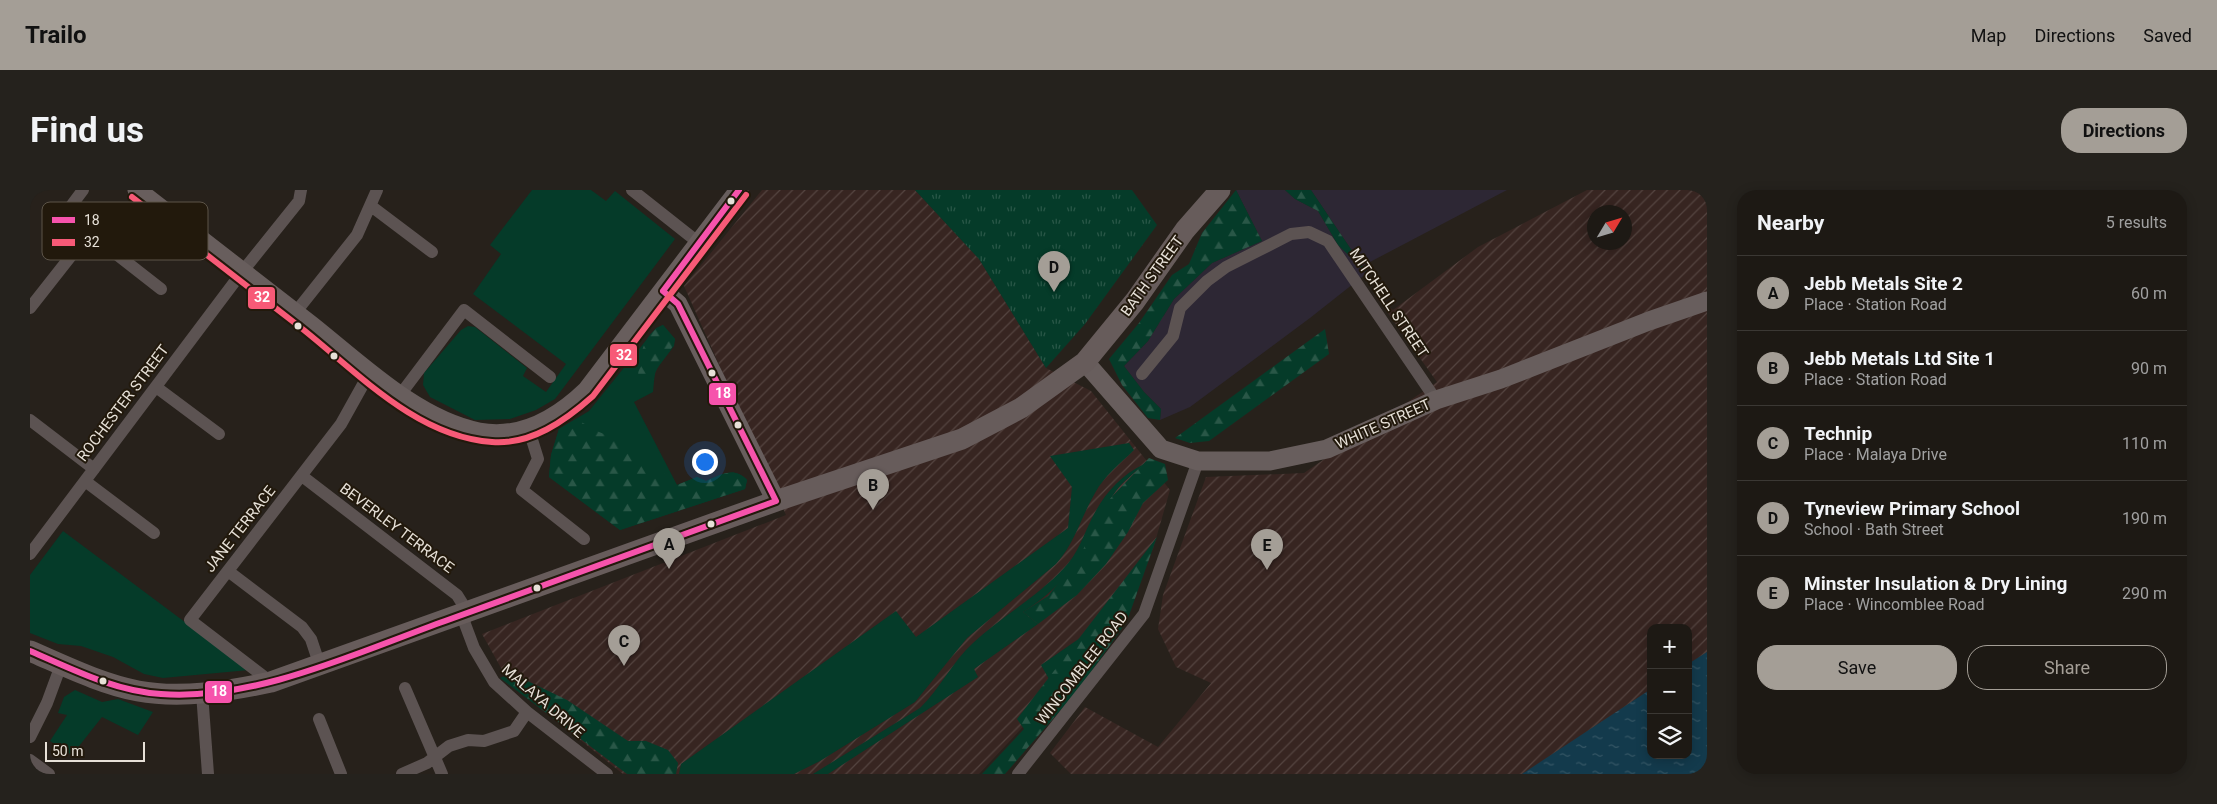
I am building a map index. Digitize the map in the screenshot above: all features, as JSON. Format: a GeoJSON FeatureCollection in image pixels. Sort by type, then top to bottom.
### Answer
{"type":"FeatureCollection","features":[{"type":"Feature","properties":{"kind":"main road","name":"BATH STREET"},"geometry":{"type":"LineString","coordinates":[[30,651],[61,665],[137,690],[169,694],[202,693],[271,682],[776,501],[900,462],[962,439],[1021,408],[1085,362],[1135,301],[1185,230],[1220,190]]}},
{"type":"Feature","properties":{"kind":"street"},"geometry":{"type":"LineString","coordinates":[[74,202],[83,190]]}},
{"type":"Feature","properties":{"kind":"street"},"geometry":{"type":"LineString","coordinates":[[137,190],[152,202]]}},
{"type":"Feature","properties":{"kind":"street"},"geometry":{"type":"LineString","coordinates":[[295,313],[357,235],[377,190]]}},
{"type":"Feature","properties":{"kind":"street"},"geometry":{"type":"LineString","coordinates":[[632,190],[699,243]]}},
{"type":"Feature","properties":{"kind":"street"},"geometry":{"type":"LineString","coordinates":[[208,245],[400,395],[448,423],[480,432],[505,433],[529,430],[571,406],[588,390],[739,190]]}},
{"type":"Feature","properties":{"kind":"street","name":"ROCHESTER STREET"},"geometry":{"type":"LineString","coordinates":[[30,554],[300,196]]}},
{"type":"Feature","properties":{"kind":"street"},"geometry":{"type":"LineString","coordinates":[[371,206],[432,252]]}},
{"type":"Feature","properties":{"kind":"street","name":"MITCHELL STREET"},"geometry":{"type":"LineString","coordinates":[[1142,374],[1172,336],[1180,308],[1207,281],[1226,267],[1291,234],[1309,232],[1328,241],[1436,400]]}},
{"type":"Feature","properties":{"kind":"street"},"geometry":{"type":"LineString","coordinates":[[30,308],[68,260]]}},
{"type":"Feature","properties":{"kind":"street"},"geometry":{"type":"LineString","coordinates":[[123,260],[161,290]]}},
{"type":"Feature","properties":{"kind":"street"},"geometry":{"type":"LineString","coordinates":[[662,291],[678,304],[776,501]]}},
{"type":"Feature","properties":{"kind":"street","name":"WHITE STREET"},"geometry":{"type":"LineString","coordinates":[[1085,362],[1161,449],[1198,461],[1270,461],[1327,449],[1436,400],[1501,379],[1649,321],[1707,301]]}},
{"type":"Feature","properties":{"kind":"street"},"geometry":{"type":"LineString","coordinates":[[400,395],[464,310],[550,377]]}},
{"type":"Feature","properties":{"kind":"street","name":"JANE TERRACE"},"geometry":{"type":"LineString","coordinates":[[271,682],[190,620],[341,424],[370,372]]}},
{"type":"Feature","properties":{"kind":"street"},"geometry":{"type":"LineString","coordinates":[[156,387],[219,434]]}},
{"type":"Feature","properties":{"kind":"street"},"geometry":{"type":"LineString","coordinates":[[30,420],[94,470]]}},
{"type":"Feature","properties":{"kind":"street"},"geometry":{"type":"LineString","coordinates":[[529,430],[538,459],[522,490],[584,540]]}},
{"type":"Feature","properties":{"kind":"street","name":"WINCOMBLEE ROAD"},"geometry":{"type":"LineString","coordinates":[[1018,774],[1144,614],[1198,461]]}},
{"type":"Feature","properties":{"kind":"street","name":"BEVERLEY TERRACE"},"geometry":{"type":"LineString","coordinates":[[302,476],[452,590],[460,598],[464,613]]}},
{"type":"Feature","properties":{"kind":"street"},"geometry":{"type":"LineString","coordinates":[[85,481],[154,532]]}},
{"type":"Feature","properties":{"kind":"street"},"geometry":{"type":"LineString","coordinates":[[228,571],[302,627],[311,639],[320,666]]}},
{"type":"Feature","properties":{"kind":"street","name":"MALAYA DRIVE"},"geometry":{"type":"LineString","coordinates":[[464,613],[474,648],[487,674],[502,690],[528,712],[607,774]]}},
{"type":"Feature","properties":{"kind":"street"},"geometry":{"type":"LineString","coordinates":[[30,737],[47,703],[61,665]]}},
{"type":"Feature","properties":{"kind":"street"},"geometry":{"type":"LineString","coordinates":[[405,688],[442,774]]}},
{"type":"Feature","properties":{"kind":"street"},"geometry":{"type":"LineString","coordinates":[[202,693],[208,774]]}},
{"type":"Feature","properties":{"kind":"street"},"geometry":{"type":"LineString","coordinates":[[402,774],[425,764],[446,748],[455,744],[472,739],[484,741],[514,731],[528,712]]}},
{"type":"Feature","properties":{"kind":"street"},"geometry":{"type":"LineString","coordinates":[[319,719],[341,774]]}},
{"type":"Feature","properties":{"kind":"street"},"geometry":{"type":"LineString","coordinates":[[30,760],[49,774]]}},
{"type":"Feature","properties":{"kind":"shaded area"},"geometry":{"type":"Polygon","coordinates":[[[762,190],[915,190],[979,259],[1046,368],[1091,391],[1170,490],[1153,549],[1062,685],[979,774],[623,774],[510,684],[482,634],[786,515],[684,286],[762,190]]]}},
{"type":"Feature","properties":{"kind":"shaded area"},"geometry":{"type":"Polygon","coordinates":[[[1236,190],[1285,190],[1295,199],[1318,211],[1338,245],[1365,270],[1311,190],[1507,190],[1370,262],[1367,273],[1310,318],[1190,407],[1160,420],[1161,409],[1144,392],[1124,366],[1148,341],[1174,299],[1212,263],[1262,241],[1236,190]]]}},
{"type":"Feature","properties":{"kind":"shaded area"},"geometry":{"type":"Polygon","coordinates":[[[1587,190],[1707,190],[1707,653],[1692,662],[1692,624],[1647,624],[1647,693],[1527,774],[1071,774],[1050,753],[1085,707],[1158,747],[1211,683],[1176,667],[1158,629],[1163,595],[1206,477],[1304,473],[1437,382],[1375,295],[1393,310],[1478,247],[1587,190]]]}},
{"type":"Feature","properties":{"kind":"green space"},"geometry":{"type":"Polygon","coordinates":[[[532,190],[591,190],[606,201],[615,191],[675,239],[555,399],[536,410],[510,419],[475,420],[430,397],[423,385],[424,373],[461,330],[468,326],[475,327],[527,368],[523,376],[546,392],[566,364],[473,294],[501,254],[490,245],[532,190]]]}},
{"type":"Feature","properties":{"kind":"green space"},"geometry":{"type":"Polygon","coordinates":[[[915,190],[1132,190],[1157,225],[1085,324],[1046,368],[979,259],[915,190]]]}},
{"type":"Feature","properties":{"kind":"green space"},"geometry":{"type":"Polygon","coordinates":[[[1236,190],[1262,241],[1212,263],[1174,299],[1148,341],[1124,366],[1144,392],[1161,409],[1160,420],[1148,418],[1122,385],[1109,359],[1139,323],[1172,275],[1189,264],[1202,233],[1236,190]]]}},
{"type":"Feature","properties":{"kind":"green space"},"geometry":{"type":"Polygon","coordinates":[[[1285,190],[1311,190],[1367,273],[1338,245],[1318,211],[1295,199],[1285,190]]]}},
{"type":"Feature","properties":{"kind":"green space"},"geometry":{"type":"Polygon","coordinates":[[[663,325],[675,339],[674,346],[655,371],[653,392],[634,402],[677,485],[697,477],[706,481],[727,473],[737,473],[747,480],[745,489],[620,530],[549,477],[551,455],[559,429],[589,411],[656,328],[663,325]]]}},
{"type":"Feature","properties":{"kind":"green space"},"geometry":{"type":"Polygon","coordinates":[[[663,325],[675,339],[671,350],[657,369],[654,380],[638,377],[641,354],[646,340],[656,329],[663,325]]]}},
{"type":"Feature","properties":{"kind":"green space"},"geometry":{"type":"Polygon","coordinates":[[[1325,329],[1329,354],[1209,441],[1190,443],[1175,438],[1325,329]]]}},
{"type":"Feature","properties":{"kind":"green space"},"geometry":{"type":"Polygon","coordinates":[[[576,419],[599,432],[630,444],[677,485],[697,477],[706,481],[722,474],[737,473],[747,480],[745,489],[620,530],[549,477],[551,455],[559,429],[576,419]]]}},
{"type":"Feature","properties":{"kind":"green space"},"geometry":{"type":"Polygon","coordinates":[[[1129,443],[1134,450],[1108,475],[1099,487],[1063,556],[1056,564],[967,638],[915,702],[820,761],[794,774],[679,774],[681,764],[896,611],[916,637],[1068,528],[1072,487],[1050,456],[1129,443]]]}},
{"type":"Feature","properties":{"kind":"green space"},"geometry":{"type":"Polygon","coordinates":[[[1149,458],[1165,464],[1168,480],[1143,503],[1128,532],[1106,564],[1077,595],[1038,624],[1023,612],[1048,596],[1079,558],[1106,503],[1149,458]]]}},
{"type":"Feature","properties":{"kind":"green space"},"geometry":{"type":"Polygon","coordinates":[[[1144,464],[1119,487],[1112,497],[1077,563],[1061,582],[1023,612],[1038,624],[974,669],[978,677],[828,774],[813,774],[920,708],[973,643],[1054,578],[1069,563],[1077,551],[1092,518],[1107,494],[1127,474],[1144,464]]]}},
{"type":"Feature","properties":{"kind":"green space"},"geometry":{"type":"Polygon","coordinates":[[[63,531],[249,670],[163,678],[144,674],[113,657],[81,646],[58,644],[30,633],[30,575],[63,531]]]}},
{"type":"Feature","properties":{"kind":"green space"},"geometry":{"type":"Polygon","coordinates":[[[1157,537],[1127,621],[1079,689],[1005,774],[982,774],[1024,729],[1017,719],[1157,537]]]}},
{"type":"Feature","properties":{"kind":"green space"},"geometry":{"type":"Polygon","coordinates":[[[1080,638],[1049,679],[1041,665],[1080,638]]]}},
{"type":"Feature","properties":{"kind":"green space"},"geometry":{"type":"Polygon","coordinates":[[[511,673],[567,700],[628,741],[646,741],[668,750],[678,763],[676,774],[627,774],[500,678],[511,673]]]}},
{"type":"Feature","properties":{"kind":"green space"},"geometry":{"type":"Polygon","coordinates":[[[75,690],[102,702],[118,699],[153,712],[138,735],[102,717],[72,755],[50,741],[67,715],[58,713],[64,697],[75,690]]]}},
{"type":"Feature","properties":{"kind":"water"},"geometry":{"type":"Polygon","coordinates":[[[1707,652],[1707,774],[1522,774],[1647,692],[1647,759],[1692,759],[1692,661],[1707,652]]]}},
{"type":"Feature","properties":{"kind":"transit line","name":"18"},"geometry":{"type":"LineString","coordinates":[[663,291],[739,190]]}},
{"type":"Feature","properties":{"kind":"transit line","name":"32"},"geometry":{"type":"LineString","coordinates":[[208,256],[300,327],[388,399],[413,415],[438,428],[464,437],[492,442],[506,442],[520,440],[547,430],[593,396],[746,195]]}},
{"type":"Feature","properties":{"kind":"transit line","name":"32"},"geometry":{"type":"LineString","coordinates":[[132,197],[138,202]]}},
{"type":"Feature","properties":{"kind":"transit line","name":"18"},"geometry":{"type":"LineString","coordinates":[[663,291],[678,304],[776,501]]}},
{"type":"Feature","properties":{"kind":"transit line","name":"18"},"geometry":{"type":"LineString","coordinates":[[30,651],[78,672],[127,689],[161,694],[197,694],[233,690],[270,682],[342,660],[776,501]]}},
{"type":"Feature","properties":{"kind":"place","name":"Tyneview Primary School"},"geometry":{"type":"Point","coordinates":[1054,292]}},
{"type":"Feature","properties":{"kind":"place","name":"Jebb Metals Ltd Site 1"},"geometry":{"type":"Point","coordinates":[873,510]}},
{"type":"Feature","properties":{"kind":"place","name":"Jebb Metals Site 2"},"geometry":{"type":"Point","coordinates":[669,569]}},
{"type":"Feature","properties":{"kind":"place","name":"Minster Insulation & Dry Lining"},"geometry":{"type":"Point","coordinates":[1267,570]}},
{"type":"Feature","properties":{"kind":"place","name":"Technip"},"geometry":{"type":"Point","coordinates":[624,666]}}]}
